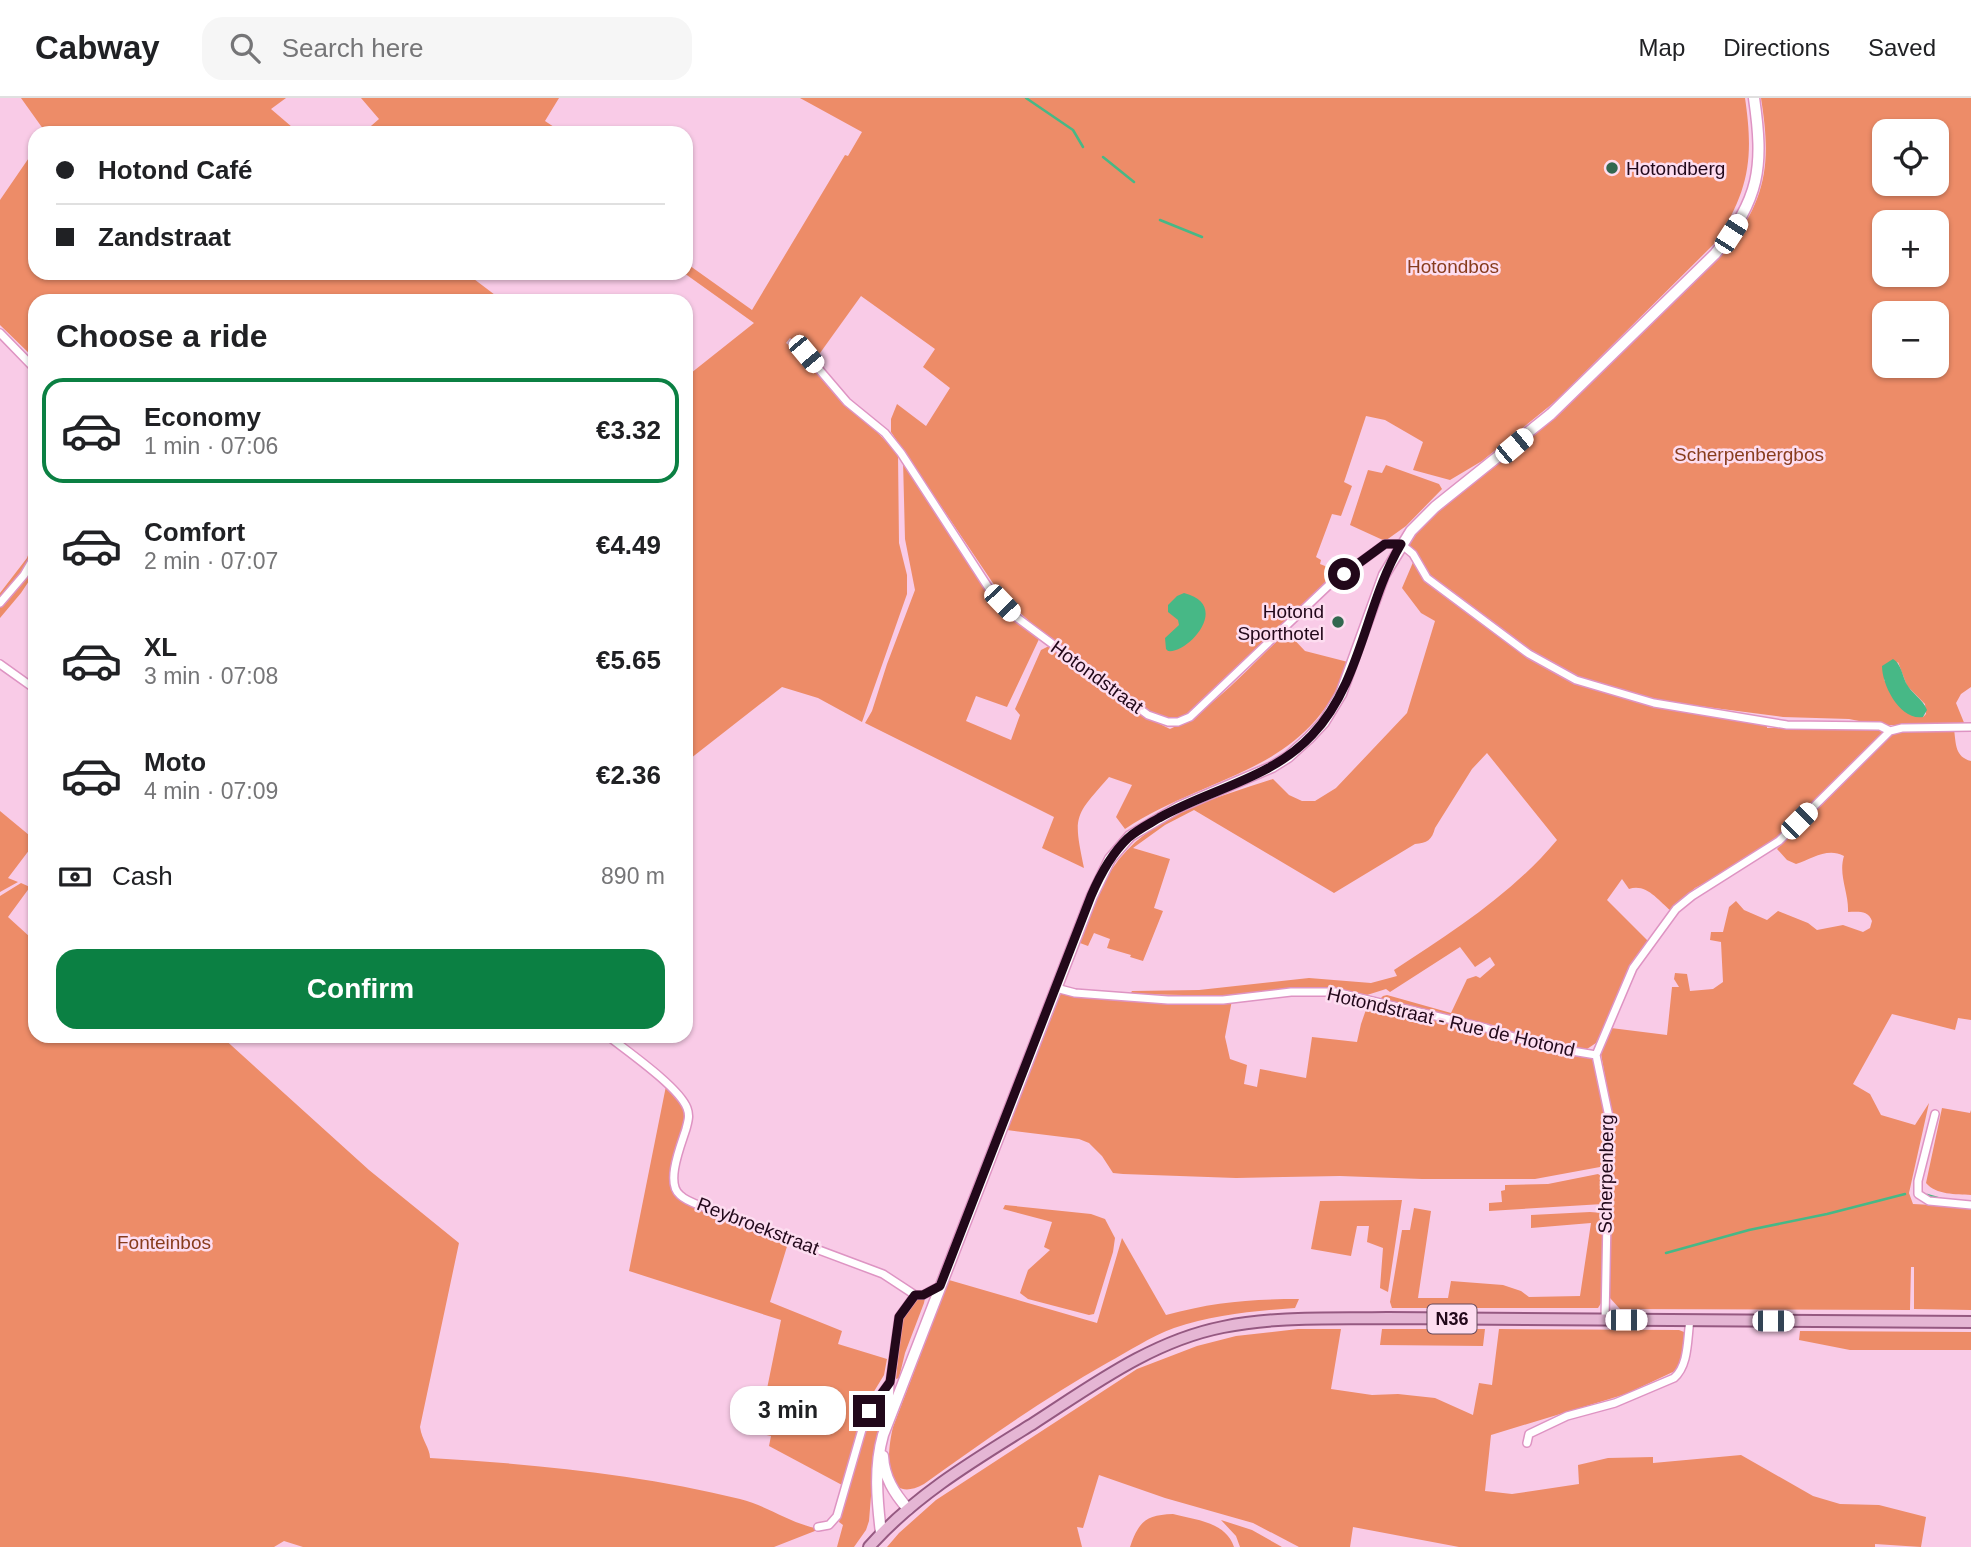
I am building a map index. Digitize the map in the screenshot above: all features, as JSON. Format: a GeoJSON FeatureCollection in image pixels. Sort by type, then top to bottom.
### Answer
{"type":"FeatureCollection","features":[{"type":"Feature","properties":{"kind":"main road"},"geometry":{"type":"LineString","coordinates":[[881,1533],[877,1501],[879,1449],[1056,988],[1096,886],[1110,859],[1130,836],[1179,807],[1272,766],[1296,750],[1324,722],[1341,694],[1384,575],[1425,515],[1551,414],[1715,254],[1731,234],[1745,212],[1756,179],[1760,144],[1754,98]]}},
{"type":"Feature","properties":{"kind":"main road","name":"N36"},"geometry":{"type":"LineString","coordinates":[[869,1547],[881,1533],[929,1492],[1128,1363],[1196,1334],[1223,1327],[1299,1319],[1971,1322]]}},
{"type":"Feature","properties":{"kind":"main road"},"geometry":{"type":"LineString","coordinates":[[889,1421],[884,1467],[897,1497],[908,1509]]}},
{"type":"Feature","properties":{"kind":"street"},"geometry":{"type":"LineString","coordinates":[[0,333],[28,362]]}},
{"type":"Feature","properties":{"kind":"street","name":"Hotondstraat"},"geometry":{"type":"LineString","coordinates":[[806,354],[847,402],[885,433],[901,453],[992,593],[1012,614],[1148,715],[1168,722],[1190,718],[1203,707],[1329,585],[1385,544],[1405,547]]}},
{"type":"Feature","properties":{"kind":"street"},"geometry":{"type":"LineString","coordinates":[[1405,547],[1427,578],[1529,654],[1576,680],[1654,703],[1787,725],[1880,726],[1889,731]]}},
{"type":"Feature","properties":{"kind":"street"},"geometry":{"type":"LineString","coordinates":[[0,603],[28,568]]}},
{"type":"Feature","properties":{"kind":"street"},"geometry":{"type":"LineString","coordinates":[[0,664],[28,685]]}},
{"type":"Feature","properties":{"kind":"street"},"geometry":{"type":"LineString","coordinates":[[1596,1055],[1633,968],[1676,909],[1779,841],[1889,731],[1902,728],[1971,727]]}},
{"type":"Feature","properties":{"kind":"street","name":"Hotondstraat - Rue de Hotond"},"geometry":{"type":"LineString","coordinates":[[1056,988],[1075,993],[1168,1000],[1223,1000],[1291,992],[1335,992],[1486,1028],[1542,1046],[1596,1055]]}},
{"type":"Feature","properties":{"kind":"street","name":"Reybroekstraat"},"geometry":{"type":"LineString","coordinates":[[617,1043],[680,1097],[687,1107],[689,1119],[673,1178],[675,1189],[680,1195],[704,1207],[883,1273],[915,1295]]}},
{"type":"Feature","properties":{"kind":"street","name":"Scherpenberg"},"geometry":{"type":"LineString","coordinates":[[1596,1055],[1608,1117],[1605,1320]]}},
{"type":"Feature","properties":{"kind":"street"},"geometry":{"type":"LineString","coordinates":[[1935,1114],[1918,1181],[1918,1194],[1929,1201],[1971,1205]]}},
{"type":"Feature","properties":{"kind":"street"},"geometry":{"type":"LineString","coordinates":[[889,1421],[890,1382],[899,1317],[915,1295],[923,1295],[940,1286]]}},
{"type":"Feature","properties":{"kind":"street"},"geometry":{"type":"LineString","coordinates":[[1527,1443],[1529,1434],[1548,1424],[1615,1403],[1674,1378],[1681,1372],[1685,1362],[1690,1320]]}},
{"type":"Feature","properties":{"kind":"street"},"geometry":{"type":"LineString","coordinates":[[818,1527],[829,1525],[837,1516],[863,1426],[869,1411],[890,1382]]}},
{"type":"Feature","properties":{"kind":"green space"},"geometry":{"type":"Polygon","coordinates":[[[21,98],[286,98],[271,109],[291,126],[41,126],[21,98]]]}},
{"type":"Feature","properties":{"kind":"green space"},"geometry":{"type":"Polygon","coordinates":[[[361,98],[559,98],[545,121],[552,126],[371,126],[379,119],[361,98]]]}},
{"type":"Feature","properties":{"kind":"green space","name":"Hotondbos"},"geometry":{"type":"Polygon","coordinates":[[[800,98],[1745,98],[1749,139],[1742,190],[1716,242],[1557,400],[1482,461],[1450,480],[1413,470],[1423,442],[1385,420],[1366,416],[1344,482],[1352,486],[1341,516],[1332,514],[1316,557],[1321,560],[1320,564],[1330,568],[1333,563],[1344,568],[1189,713],[1178,718],[1158,716],[1147,710],[1029,621],[1001,595],[891,432],[891,419],[897,404],[926,426],[950,388],[923,367],[935,349],[861,296],[815,360],[810,352],[790,338],[786,343],[805,357],[898,454],[899,543],[907,575],[907,594],[862,722],[818,698],[782,687],[693,757],[693,371],[754,323],[693,279],[693,268],[752,310],[845,155],[848,156],[862,132],[800,98]]]}},
{"type":"Feature","properties":{"kind":"green space","name":"Scherpenbergbos"},"geometry":{"type":"Polygon","coordinates":[[[1761,98],[1971,98],[1971,687],[1961,694],[1956,703],[1965,725],[1879,725],[1849,719],[1783,717],[1691,705],[1690,711],[1767,723],[1767,728],[1880,728],[1883,732],[1771,845],[1695,888],[1671,911],[1646,890],[1629,889],[1622,879],[1607,900],[1648,941],[1633,963],[1599,1041],[1587,1049],[1537,1041],[1586,1055],[1593,1060],[1606,1110],[1605,1157],[1604,1165],[1600,1167],[1535,1179],[1340,1176],[1236,1178],[1123,1174],[1113,1173],[1089,1143],[1079,1139],[1007,1130],[1061,993],[1232,1000],[1225,1037],[1230,1059],[1247,1065],[1244,1084],[1257,1087],[1260,1069],[1306,1078],[1312,1037],[1357,1042],[1369,1001],[1379,1000],[1387,995],[1451,1013],[1467,979],[1476,976],[1480,978],[1495,965],[1490,957],[1475,967],[1460,947],[1390,992],[1386,989],[1367,995],[1294,989],[1236,996],[1130,994],[1132,991],[1199,990],[1309,978],[1371,983],[1397,976],[1394,970],[1501,895],[1557,840],[1487,753],[1472,769],[1428,840],[1415,844],[1334,893],[1194,810],[1165,825],[1133,848],[1170,859],[1154,908],[1163,911],[1143,961],[1107,948],[1110,939],[1094,933],[1088,946],[1080,943],[1107,877],[1127,850],[1144,835],[1185,811],[1273,779],[1289,795],[1302,801],[1315,801],[1336,788],[1407,713],[1435,621],[1421,613],[1402,588],[1414,560],[1405,547],[1437,510],[1512,454],[1558,415],[1727,249],[1741,230],[1758,195],[1763,178],[1766,141],[1761,98]],[[1898,662],[1884,680],[1923,717],[1926,714],[1925,704],[1907,686],[1898,662]]]}},
{"type":"Feature","properties":{"kind":"green space"},"geometry":{"type":"Polygon","coordinates":[[[28,159],[28,280],[475,280],[494,294],[28,294],[28,352],[0,325],[0,200],[28,159]]]}},
{"type":"Feature","properties":{"kind":"green space"},"geometry":{"type":"Polygon","coordinates":[[[903,460],[991,596],[1040,637],[1007,707],[976,696],[966,721],[1011,740],[1020,715],[1015,709],[1041,650],[1051,645],[1154,721],[1170,729],[1217,698],[1287,632],[1305,651],[1348,662],[1331,699],[1309,727],[1283,749],[1254,766],[1157,810],[1125,829],[1116,817],[1132,785],[1109,777],[1079,818],[1078,837],[1084,868],[1042,848],[1054,817],[865,723],[872,711],[915,590],[905,539],[903,460]]]}},
{"type":"Feature","properties":{"kind":"green space"},"geometry":{"type":"Polygon","coordinates":[[[1386,465],[1439,484],[1442,489],[1406,526],[1385,541],[1350,525],[1368,470],[1382,473],[1386,465]]]}},
{"type":"Feature","properties":{"kind":"green space"},"geometry":{"type":"Polygon","coordinates":[[[28,555],[28,582],[0,618],[0,593],[28,555]]]}},
{"type":"Feature","properties":{"kind":"green space"},"geometry":{"type":"Polygon","coordinates":[[[1954,729],[1959,753],[1971,761],[1971,1020],[1958,1018],[1955,1030],[1892,1014],[1853,1084],[1870,1094],[1881,1115],[1915,1125],[1929,1103],[1909,1193],[1913,1204],[1971,1207],[1971,1310],[1914,1309],[1914,1267],[1911,1267],[1910,1310],[1620,1309],[1610,1298],[1608,1217],[1612,1115],[1601,1054],[1611,1028],[1667,1035],[1672,987],[1679,987],[1674,979],[1675,973],[1687,974],[1690,991],[1713,989],[1723,982],[1721,942],[1710,940],[1711,932],[1723,932],[1729,907],[1736,901],[1744,910],[1767,920],[1778,911],[1808,923],[1817,930],[1843,925],[1863,932],[1870,928],[1872,921],[1868,915],[1848,912],[1842,870],[1844,856],[1826,853],[1796,864],[1787,860],[1777,849],[1889,732],[1954,729]]]}},
{"type":"Feature","properties":{"kind":"green space"},"geometry":{"type":"Polygon","coordinates":[[[0,811],[28,834],[28,852],[8,878],[18,882],[0,892],[0,811]]]}},
{"type":"Feature","properties":{"kind":"green space","name":"Fonteinbos"},"geometry":{"type":"Polygon","coordinates":[[[21,883],[28,886],[8,917],[28,935],[28,1043],[229,1043],[369,1170],[459,1243],[420,1427],[430,1458],[547,1467],[664,1483],[740,1499],[820,1529],[774,1547],[303,1547],[284,1541],[274,1547],[0,1547],[0,896],[21,883]]]}},
{"type":"Feature","properties":{"kind":"green space"},"geometry":{"type":"Polygon","coordinates":[[[666,1086],[680,1101],[685,1113],[682,1135],[670,1171],[673,1192],[682,1200],[789,1240],[770,1302],[842,1331],[838,1344],[887,1359],[884,1375],[864,1408],[842,1485],[769,1446],[771,1436],[758,1433],[781,1320],[629,1271],[666,1086]]]}},
{"type":"Feature","properties":{"kind":"green space"},"geometry":{"type":"Polygon","coordinates":[[[1942,1108],[1970,1113],[1971,1110],[1971,1195],[1941,1192],[1926,1183],[1942,1108]]]}},
{"type":"Feature","properties":{"kind":"green space"},"geometry":{"type":"Polygon","coordinates":[[[1598,1174],[1604,1178],[1603,1204],[1489,1211],[1489,1203],[1502,1202],[1501,1191],[1505,1190],[1505,1185],[1548,1184],[1598,1174]]]}},
{"type":"Feature","properties":{"kind":"green space"},"geometry":{"type":"Polygon","coordinates":[[[1402,1200],[1388,1292],[1380,1288],[1383,1248],[1367,1242],[1369,1226],[1357,1226],[1351,1256],[1311,1249],[1320,1201],[1402,1200]]]}},
{"type":"Feature","properties":{"kind":"green space"},"geometry":{"type":"Polygon","coordinates":[[[1005,1205],[1091,1214],[1105,1219],[1115,1238],[1094,1314],[1028,1299],[1020,1293],[1028,1270],[1050,1250],[1044,1247],[1052,1222],[1003,1209],[1005,1205]]]}},
{"type":"Feature","properties":{"kind":"green space"},"geometry":{"type":"Polygon","coordinates":[[[1414,1208],[1431,1211],[1418,1298],[1448,1298],[1451,1281],[1503,1285],[1529,1297],[1580,1296],[1591,1223],[1531,1228],[1531,1215],[1590,1212],[1603,1213],[1603,1300],[1598,1308],[1392,1308],[1390,1302],[1402,1230],[1410,1230],[1414,1208]]]}},
{"type":"Feature","properties":{"kind":"green space"},"geometry":{"type":"Polygon","coordinates":[[[1122,1238],[1166,1315],[1232,1302],[1299,1299],[1295,1308],[1218,1317],[1165,1332],[1060,1391],[924,1484],[910,1489],[901,1488],[894,1482],[889,1462],[893,1427],[949,1280],[1097,1323],[1122,1238]]]}},
{"type":"Feature","properties":{"kind":"green space"},"geometry":{"type":"Polygon","coordinates":[[[922,1296],[925,1298],[924,1303],[905,1353],[899,1378],[896,1379],[902,1317],[915,1299],[922,1296]]]}},
{"type":"Feature","properties":{"kind":"green space"},"geometry":{"type":"Polygon","coordinates":[[[1298,1329],[1341,1329],[1331,1389],[1372,1395],[1398,1394],[1435,1398],[1473,1415],[1479,1383],[1492,1385],[1499,1329],[1679,1330],[1684,1332],[1684,1348],[1675,1371],[1626,1394],[1491,1435],[1485,1491],[1512,1494],[1579,1484],[1578,1465],[1608,1458],[1653,1457],[1653,1463],[1741,1455],[1813,1496],[1840,1504],[1879,1505],[1926,1517],[1921,1547],[1875,1544],[1875,1547],[1459,1547],[1353,1527],[1350,1547],[1299,1547],[1253,1523],[1165,1498],[1099,1475],[1083,1528],[1077,1527],[1082,1547],[887,1547],[936,1500],[1137,1369],[1197,1346],[1236,1336],[1298,1329]]]}},
{"type":"Feature","properties":{"kind":"green space"},"geometry":{"type":"Polygon","coordinates":[[[1382,1329],[1485,1329],[1483,1346],[1380,1345],[1382,1329]]]}},
{"type":"Feature","properties":{"kind":"green space"},"geometry":{"type":"Polygon","coordinates":[[[1800,1331],[1971,1332],[1971,1350],[1850,1350],[1799,1340],[1800,1331]]]}},
{"type":"Feature","properties":{"kind":"green space"},"geometry":{"type":"Polygon","coordinates":[[[883,1395],[885,1402],[873,1471],[869,1521],[854,1547],[837,1547],[843,1525],[839,1522],[866,1423],[883,1395]]]}},
{"type":"Feature","properties":{"kind":"green space"},"geometry":{"type":"Polygon","coordinates":[[[1173,1514],[1217,1527],[1230,1539],[1234,1547],[1130,1547],[1140,1525],[1145,1521],[1156,1516],[1173,1514]]]}},
{"type":"Feature","properties":{"kind":"green space"},"geometry":{"type":"Polygon","coordinates":[[[1221,1520],[1252,1530],[1282,1547],[1240,1547],[1236,1536],[1221,1520]]]}},
{"type":"Feature","properties":{"kind":"shaded area"},"geometry":{"type":"Polygon","coordinates":[[[1184,593],[1198,599],[1205,608],[1202,628],[1186,645],[1168,651],[1165,638],[1179,625],[1178,620],[1168,612],[1168,605],[1184,593]]]}},
{"type":"Feature","properties":{"kind":"shaded area"},"geometry":{"type":"Polygon","coordinates":[[[1893,659],[1900,666],[1908,687],[1925,706],[1927,710],[1923,717],[1915,717],[1900,708],[1889,692],[1882,666],[1893,659]]]}},
{"type":"Feature","properties":{"kind":"waterway"},"geometry":{"type":"LineString","coordinates":[[1026,98],[1073,130],[1083,147]]}},
{"type":"Feature","properties":{"kind":"waterway"},"geometry":{"type":"LineString","coordinates":[[1103,157],[1134,182]]}},
{"type":"Feature","properties":{"kind":"waterway"},"geometry":{"type":"LineString","coordinates":[[1160,220],[1202,237]]}},
{"type":"Feature","properties":{"kind":"waterway"},"geometry":{"type":"LineString","coordinates":[[1666,1253],[1749,1230],[1905,1194]]}},
{"type":"Feature","properties":{"kind":"waterway"},"geometry":{"type":"LineString","coordinates":[[1927,1195],[1941,1199]]}},
{"type":"Feature","properties":{"kind":"place","name":"Hotondberg"},"geometry":{"type":"Point","coordinates":[1612,168]}},
{"type":"Feature","properties":{"kind":"place","name":"Hotond Sporthotel"},"geometry":{"type":"Point","coordinates":[1338,622]}},
{"type":"Feature","properties":{"kind":"route"},"geometry":{"type":"LineString","coordinates":[[869,1411],[890,1382],[895,1335],[904,1308],[915,1295],[923,1295],[940,1286],[1091,896],[1110,859],[1130,836],[1165,814],[1254,776],[1288,757],[1310,738],[1324,722],[1341,694],[1384,575],[1401,544],[1385,544],[1344,574]]}}]}
